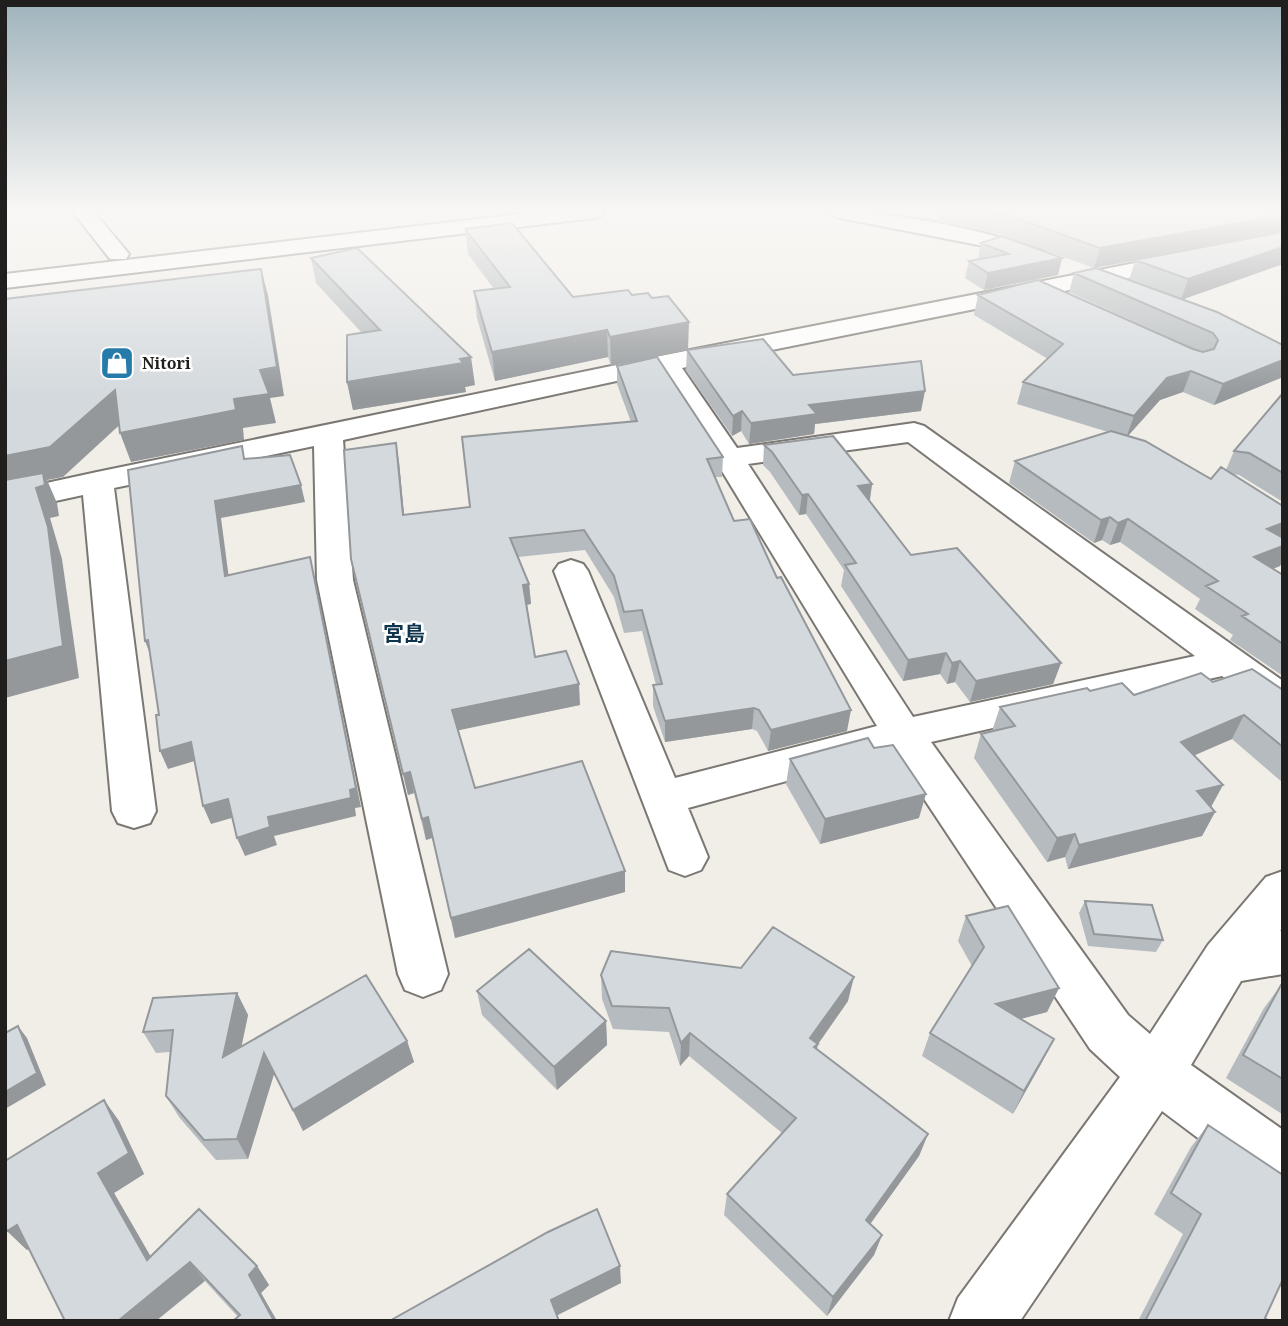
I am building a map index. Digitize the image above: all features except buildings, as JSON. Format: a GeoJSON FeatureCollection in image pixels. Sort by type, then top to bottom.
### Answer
{"type":"FeatureCollection","features":[{"type":"Feature","properties":{"kind":"main road"},"geometry":{"type":"LineString","coordinates":[[5,281],[66,274]]}},
{"type":"Feature","properties":{"kind":"main road"},"geometry":{"type":"LineString","coordinates":[[1080,274],[1129,292]]}},
{"type":"Feature","properties":{"kind":"main road"},"geometry":{"type":"LineString","coordinates":[[5,502],[664,363],[1112,274]]}},
{"type":"Feature","properties":{"kind":"main road"},"geometry":{"type":"LineString","coordinates":[[1037,290],[1074,306]]}},
{"type":"Feature","properties":{"kind":"main road"},"geometry":{"type":"LineString","coordinates":[[664,363],[729,458],[903,734],[1109,1032],[1156,1073],[1283,1165]]}},
{"type":"Feature","properties":{"kind":"main road"},"geometry":{"type":"LineString","coordinates":[[729,458],[914,432],[1283,701]]}},
{"type":"Feature","properties":{"kind":"main road"},"geometry":{"type":"LineString","coordinates":[[328,433],[335,580],[423,974]]}},
{"type":"Feature","properties":{"kind":"main road"},"geometry":{"type":"LineString","coordinates":[[97,481],[134,811]]}},
{"type":"Feature","properties":{"kind":"main road"},"geometry":{"type":"LineString","coordinates":[[571,571],[685,857]]}},
{"type":"Feature","properties":{"kind":"main road"},"geometry":{"type":"LineString","coordinates":[[662,798],[903,734],[1226,662]]}},
{"type":"Feature","properties":{"kind":"main road"},"geometry":{"type":"LineString","coordinates":[[981,1321],[1156,1073],[1226,961],[1283,891]]}},
{"type":"Feature","properties":{"kind":"main road"},"geometry":{"type":"LineString","coordinates":[[1226,961],[1283,952]]}},
{"type":"Feature","properties":{"kind":"place","name":"Nitori"},"geometry":{"type":"Point","coordinates":[117,363]}},
{"type":"Feature","properties":{"kind":"district","name":"宮島"},"geometry":{"type":"Point","coordinates":[404,634]}}]}
